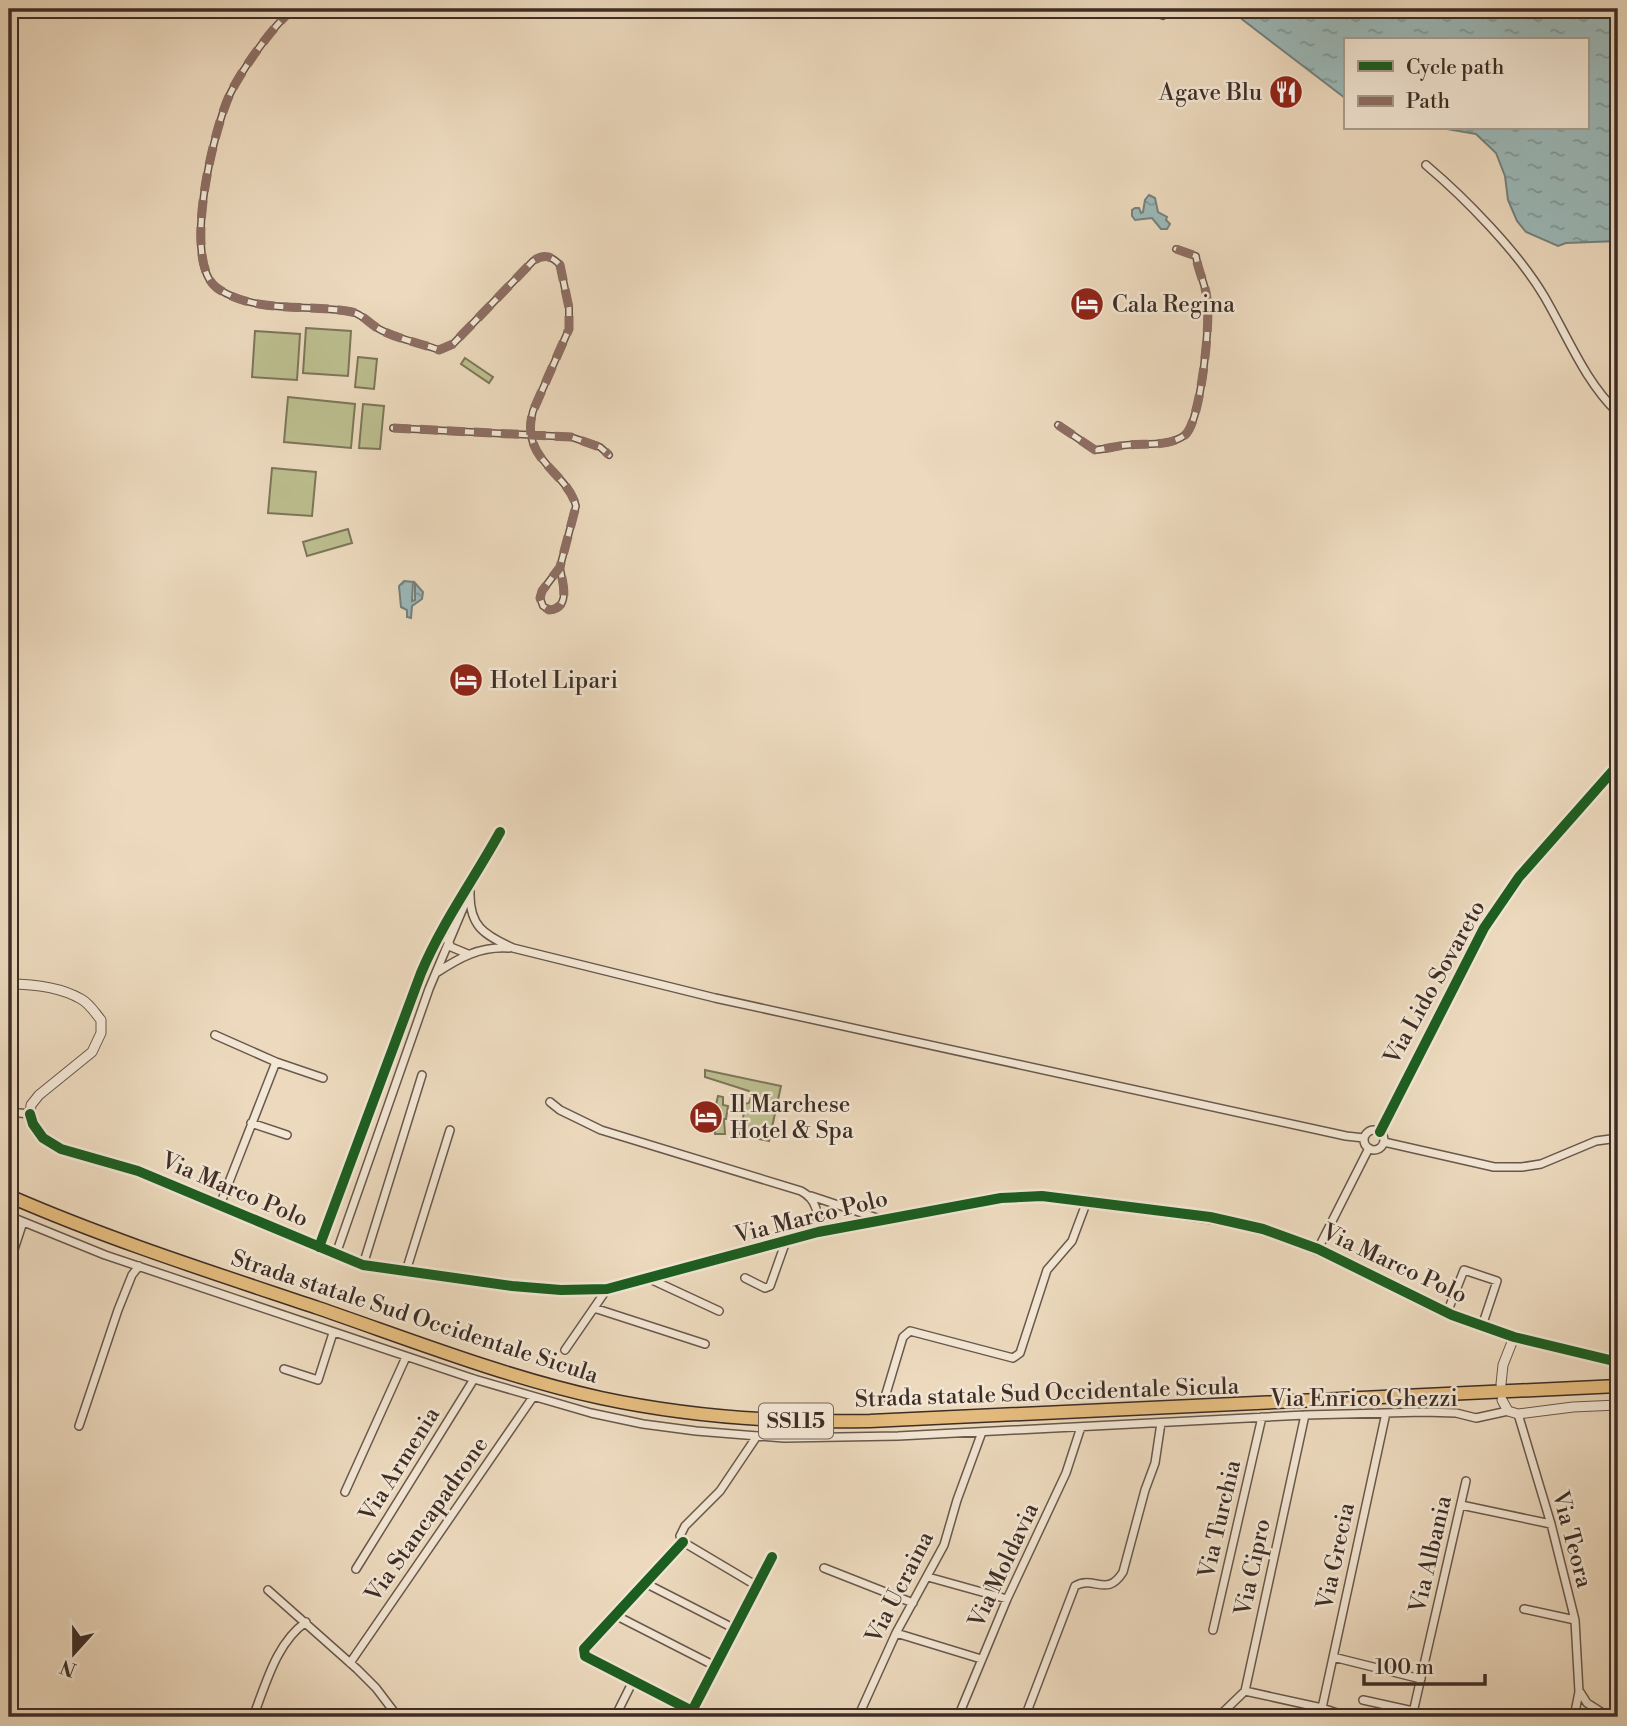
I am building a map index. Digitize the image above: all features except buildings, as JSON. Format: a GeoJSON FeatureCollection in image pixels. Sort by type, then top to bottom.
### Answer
{"type":"FeatureCollection","features":[{"type":"Feature","properties":{"kind":"main road","name":"Strada statale Sud Occidentale Sicula"},"geometry":{"type":"LineString","coordinates":[[9,1196],[147,1251],[495,1367],[600,1397],[724,1418],[870,1421],[1409,1398],[1618,1386]]}},
{"type":"Feature","properties":{"kind":"street"},"geometry":{"type":"LineString","coordinates":[[293,9],[255,55],[230,94],[224,113],[200,219],[202,250],[211,282],[229,294],[252,302],[355,312],[381,330],[439,350],[453,344],[533,261],[544,256],[555,259],[559,265],[569,308],[569,329],[533,411],[531,435],[536,449],[576,506],[560,566],[540,598],[543,606],[549,610],[556,610],[562,604],[564,596],[560,566]]}},
{"type":"Feature","properties":{"kind":"street"},"geometry":{"type":"LineString","coordinates":[[1153,9],[1163,16]]}},
{"type":"Feature","properties":{"kind":"street"},"geometry":{"type":"LineString","coordinates":[[1426,165],[1452,186],[1513,254],[1543,294],[1581,368],[1618,413]]}},
{"type":"Feature","properties":{"kind":"street"},"geometry":{"type":"LineString","coordinates":[[1058,425],[1095,450],[1159,444],[1184,436],[1189,431],[1200,384],[1208,300],[1196,256],[1176,249]]}},
{"type":"Feature","properties":{"kind":"street"},"geometry":{"type":"LineString","coordinates":[[393,428],[571,437],[600,447],[609,455]]}},
{"type":"Feature","properties":{"kind":"street","name":"Via Lido Sovareto"},"geometry":{"type":"LineString","coordinates":[[1380,1132],[1484,928],[1519,877],[1618,765]]}},
{"type":"Feature","properties":{"kind":"street"},"geometry":{"type":"LineString","coordinates":[[319,1247],[416,985],[444,927],[500,832]]}},
{"type":"Feature","properties":{"kind":"street"},"geometry":{"type":"LineString","coordinates":[[335,1254],[429,989],[477,875]]}},
{"type":"Feature","properties":{"kind":"street"},"geometry":{"type":"LineString","coordinates":[[470,892],[476,923],[492,939],[513,948],[728,1001],[1364,1138]]}},
{"type":"Feature","properties":{"kind":"street"},"geometry":{"type":"LineString","coordinates":[[444,927],[458,920],[476,923]]}},
{"type":"Feature","properties":{"kind":"street"},"geometry":{"type":"LineString","coordinates":[[444,927],[451,947],[468,954]]}},
{"type":"Feature","properties":{"kind":"street"},"geometry":{"type":"LineString","coordinates":[[435,974],[468,954],[488,948],[513,948]]}},
{"type":"Feature","properties":{"kind":"street"},"geometry":{"type":"LineString","coordinates":[[9,984],[51,988],[81,999],[101,1020],[102,1033],[92,1052],[39,1095],[30,1114],[9,1112]]}},
{"type":"Feature","properties":{"kind":"street"},"geometry":{"type":"LineString","coordinates":[[215,1035],[276,1062],[323,1078]]}},
{"type":"Feature","properties":{"kind":"street","name":"Via Marco Polo"},"geometry":{"type":"LineString","coordinates":[[220,1205],[276,1062]]}},
{"type":"Feature","properties":{"kind":"street"},"geometry":{"type":"LineString","coordinates":[[363,1265],[422,1075]]}},
{"type":"Feature","properties":{"kind":"street"},"geometry":{"type":"LineString","coordinates":[[550,1102],[559,1110],[601,1130],[786,1186],[880,1219]]}},
{"type":"Feature","properties":{"kind":"street","name":"Via Marco Polo"},"geometry":{"type":"LineString","coordinates":[[30,1114],[33,1124],[52,1144],[138,1171],[363,1265],[512,1286],[561,1290],[607,1289],[818,1232],[1023,1196],[1087,1201],[1263,1229],[1318,1249],[1447,1313],[1514,1337],[1618,1362]]}},
{"type":"Feature","properties":{"kind":"street"},"geometry":{"type":"LineString","coordinates":[[251,1123],[287,1135]]}},
{"type":"Feature","properties":{"kind":"street"},"geometry":{"type":"LineString","coordinates":[[406,1271],[450,1130]]}},
{"type":"Feature","properties":{"kind":"street"},"geometry":{"type":"LineString","coordinates":[[1364,1138],[1370,1131],[1380,1132],[1384,1142]]}},
{"type":"Feature","properties":{"kind":"street"},"geometry":{"type":"LineString","coordinates":[[1364,1138],[1369,1148]]}},
{"type":"Feature","properties":{"kind":"street"},"geometry":{"type":"LineString","coordinates":[[1384,1142],[1494,1167],[1522,1167],[1541,1164],[1596,1141],[1618,1138]]}},
{"type":"Feature","properties":{"kind":"street"},"geometry":{"type":"LineString","coordinates":[[1369,1148],[1378,1149],[1384,1142]]}},
{"type":"Feature","properties":{"kind":"street"},"geometry":{"type":"LineString","coordinates":[[1318,1249],[1369,1148]]}},
{"type":"Feature","properties":{"kind":"street"},"geometry":{"type":"LineString","coordinates":[[810,1196],[816,1207],[818,1232]]}},
{"type":"Feature","properties":{"kind":"street"},"geometry":{"type":"LineString","coordinates":[[884,1397],[903,1337],[910,1331],[1013,1358],[1020,1353],[1047,1270],[1072,1241],[1087,1201]]}},
{"type":"Feature","properties":{"kind":"street","name":"Via Enrico Ghezzi"},"geometry":{"type":"LineString","coordinates":[[9,1216],[139,1266],[474,1380],[643,1424],[696,1432],[848,1438],[1305,1415],[1456,1413],[1476,1418],[1508,1410]]}},
{"type":"Feature","properties":{"kind":"street"},"geometry":{"type":"LineString","coordinates":[[9,1265],[23,1222]]}},
{"type":"Feature","properties":{"kind":"street","name":"Via Marco Polo"},"geometry":{"type":"LineString","coordinates":[[745,1278],[765,1287],[770,1286],[786,1241]]}},
{"type":"Feature","properties":{"kind":"street"},"geometry":{"type":"LineString","coordinates":[[79,1426],[118,1310],[132,1275],[139,1266]]}},
{"type":"Feature","properties":{"kind":"street"},"geometry":{"type":"LineString","coordinates":[[1447,1313],[1464,1270],[1497,1281],[1482,1326]]}},
{"type":"Feature","properties":{"kind":"street"},"geometry":{"type":"LineString","coordinates":[[650,1279],[719,1311]]}},
{"type":"Feature","properties":{"kind":"street"},"geometry":{"type":"LineString","coordinates":[[565,1350],[607,1289]]}},
{"type":"Feature","properties":{"kind":"street"},"geometry":{"type":"LineString","coordinates":[[594,1308],[705,1344]]}},
{"type":"Feature","properties":{"kind":"street"},"geometry":{"type":"LineString","coordinates":[[284,1369],[318,1380],[333,1333]]}},
{"type":"Feature","properties":{"kind":"street"},"geometry":{"type":"LineString","coordinates":[[1501,1384],[1503,1365],[1514,1337]]}},
{"type":"Feature","properties":{"kind":"street"},"geometry":{"type":"LineString","coordinates":[[345,1492],[406,1357]]}},
{"type":"Feature","properties":{"kind":"street","name":"Via Armenia"},"geometry":{"type":"LineString","coordinates":[[356,1569],[474,1380]]}},
{"type":"Feature","properties":{"kind":"street","name":"Via Stancapadrone"},"geometry":{"type":"LineString","coordinates":[[350,1663],[533,1397]]}},
{"type":"Feature","properties":{"kind":"street"},"geometry":{"type":"LineString","coordinates":[[1502,1400],[1508,1410],[1518,1414],[1618,1405]]}},
{"type":"Feature","properties":{"kind":"street","name":"Via Grecia"},"geometry":{"type":"LineString","coordinates":[[1322,1708],[1386,1413]]}},
{"type":"Feature","properties":{"kind":"street","name":"Via Teora"},"geometry":{"type":"LineString","coordinates":[[1518,1414],[1551,1524],[1575,1620],[1579,1692],[1574,1717]]}},
{"type":"Feature","properties":{"kind":"street","name":"Via Cipro"},"geometry":{"type":"LineString","coordinates":[[1245,1691],[1305,1415]]}},
{"type":"Feature","properties":{"kind":"street","name":"Via Turchia"},"geometry":{"type":"LineString","coordinates":[[1213,1630],[1262,1417]]}},
{"type":"Feature","properties":{"kind":"street"},"geometry":{"type":"LineString","coordinates":[[1026,1717],[1075,1586],[1081,1583],[1108,1585],[1114,1583],[1123,1572],[1144,1490],[1155,1463],[1161,1423]]}},
{"type":"Feature","properties":{"kind":"street","name":"Via Moldavia"},"geometry":{"type":"LineString","coordinates":[[958,1717],[1007,1599],[1066,1473],[1082,1427]]}},
{"type":"Feature","properties":{"kind":"street","name":"Via Ucraina"},"geometry":{"type":"LineString","coordinates":[[858,1717],[896,1633],[944,1545],[982,1432]]}},
{"type":"Feature","properties":{"kind":"street"},"geometry":{"type":"LineString","coordinates":[[757,1436],[720,1490],[685,1526],[680,1536],[683,1542],[757,1586]]}},
{"type":"Feature","properties":{"kind":"street","name":"Via Albania"},"geometry":{"type":"LineString","coordinates":[[1412,1714],[1466,1481]]}},
{"type":"Feature","properties":{"kind":"street"},"geometry":{"type":"LineString","coordinates":[[1461,1505],[1551,1524]]}},
{"type":"Feature","properties":{"kind":"street"},"geometry":{"type":"LineString","coordinates":[[683,1542],[584,1649],[585,1656],[692,1711],[772,1557]]}},
{"type":"Feature","properties":{"kind":"street"},"geometry":{"type":"LineString","coordinates":[[824,1568],[913,1603]]}},
{"type":"Feature","properties":{"kind":"street"},"geometry":{"type":"LineString","coordinates":[[928,1577],[1007,1599]]}},
{"type":"Feature","properties":{"kind":"street"},"geometry":{"type":"LineString","coordinates":[[645,1583],[735,1629]]}},
{"type":"Feature","properties":{"kind":"street"},"geometry":{"type":"LineString","coordinates":[[268,1590],[376,1688],[398,1717]]}},
{"type":"Feature","properties":{"kind":"street"},"geometry":{"type":"LineString","coordinates":[[1524,1609],[1575,1620]]}},
{"type":"Feature","properties":{"kind":"street"},"geometry":{"type":"LineString","coordinates":[[615,1615],[715,1666]]}},
{"type":"Feature","properties":{"kind":"street"},"geometry":{"type":"LineString","coordinates":[[253,1717],[279,1655],[297,1629],[306,1622]]}},
{"type":"Feature","properties":{"kind":"street"},"geometry":{"type":"LineString","coordinates":[[896,1633],[981,1659]]}},
{"type":"Feature","properties":{"kind":"street"},"geometry":{"type":"LineString","coordinates":[[1333,1657],[1421,1679]]}},
{"type":"Feature","properties":{"kind":"street"},"geometry":{"type":"LineString","coordinates":[[615,1717],[633,1681]]}},
{"type":"Feature","properties":{"kind":"street"},"geometry":{"type":"LineString","coordinates":[[1218,1717],[1245,1691],[1322,1708],[1349,1717]]}},
{"type":"Feature","properties":{"kind":"street"},"geometry":{"type":"LineString","coordinates":[[1579,1692],[1587,1703],[1609,1717]]}},
{"type":"Feature","properties":{"kind":"street"},"geometry":{"type":"LineString","coordinates":[[1363,1700],[1412,1714]]}},
{"type":"Feature","properties":{"kind":"green space"},"geometry":{"type":"Polygon","coordinates":[[[306,328],[351,331],[348,376],[303,373],[306,328]]]}},
{"type":"Feature","properties":{"kind":"green space"},"geometry":{"type":"Polygon","coordinates":[[[255,331],[300,334],[297,380],[252,377],[255,331]]]}},
{"type":"Feature","properties":{"kind":"green space"},"geometry":{"type":"Polygon","coordinates":[[[358,357],[377,359],[374,389],[355,387],[358,357]]]}},
{"type":"Feature","properties":{"kind":"green space"},"geometry":{"type":"Polygon","coordinates":[[[465,358],[493,377],[489,383],[461,364],[465,358]]]}},
{"type":"Feature","properties":{"kind":"green space"},"geometry":{"type":"Polygon","coordinates":[[[288,397],[355,404],[351,448],[284,442],[288,397]]]}},
{"type":"Feature","properties":{"kind":"green space"},"geometry":{"type":"Polygon","coordinates":[[[363,404],[384,406],[380,449],[359,448],[363,404]]]}},
{"type":"Feature","properties":{"kind":"green space"},"geometry":{"type":"Polygon","coordinates":[[[272,468],[316,472],[312,516],[268,513],[272,468]]]}},
{"type":"Feature","properties":{"kind":"green space"},"geometry":{"type":"Polygon","coordinates":[[[348,529],[352,543],[307,556],[303,542],[348,529]]]}},
{"type":"Feature","properties":{"kind":"green space"},"geometry":{"type":"Polygon","coordinates":[[[705,1070],[781,1086],[769,1141],[740,1135],[744,1112],[739,1109],[739,1105],[749,1103],[749,1091],[705,1077],[705,1070]]]}},
{"type":"Feature","properties":{"kind":"green space"},"geometry":{"type":"Polygon","coordinates":[[[718,1096],[723,1097],[723,1105],[728,1106],[724,1119],[725,1134],[715,1134],[714,1113],[718,1096]]]}},
{"type":"Feature","properties":{"kind":"water"},"geometry":{"type":"Polygon","coordinates":[[[1231,9],[1618,9],[1618,241],[1566,243],[1558,246],[1526,232],[1517,221],[1508,200],[1505,176],[1496,153],[1476,134],[1453,130],[1588,130],[1588,38],[1344,38],[1344,97],[1231,9]]]}},
{"type":"Feature","properties":{"kind":"water"},"geometry":{"type":"Polygon","coordinates":[[[1149,195],[1155,198],[1158,212],[1167,217],[1166,220],[1170,224],[1167,229],[1161,229],[1152,218],[1135,220],[1132,216],[1132,210],[1135,208],[1143,212],[1145,200],[1149,195]]]}},
{"type":"Feature","properties":{"kind":"water"},"geometry":{"type":"Polygon","coordinates":[[[404,581],[413,582],[412,601],[415,600],[415,583],[423,592],[422,599],[412,606],[411,618],[407,617],[407,610],[401,607],[399,586],[404,581]]]}},
{"type":"Feature","properties":{"kind":"marked path"},"geometry":{"type":"LineString","coordinates":[[293,9],[276,26],[250,61],[235,84],[223,111],[209,163],[201,224],[202,252],[207,274],[217,288],[248,302],[352,312],[386,332],[439,350],[453,344],[533,261],[540,257],[550,257],[557,262],[560,265],[569,308],[569,329],[533,411],[530,428],[538,453],[564,483],[576,506],[560,567],[542,591],[540,598],[543,606],[549,610],[561,605],[563,599],[560,567]]}},
{"type":"Feature","properties":{"kind":"marked path"},"geometry":{"type":"LineString","coordinates":[[1153,9],[1163,16]]}},
{"type":"Feature","properties":{"kind":"marked path"},"geometry":{"type":"LineString","coordinates":[[1058,425],[1095,450],[1164,443],[1185,435],[1191,426],[1200,391],[1208,309],[1196,256],[1176,249]]}},
{"type":"Feature","properties":{"kind":"marked path"},"geometry":{"type":"LineString","coordinates":[[393,428],[571,437],[600,447],[609,455]]}},
{"type":"Feature","properties":{"kind":"cycle path"},"geometry":{"type":"LineString","coordinates":[[1380,1132],[1484,928],[1519,877],[1618,765]]}},
{"type":"Feature","properties":{"kind":"cycle path"},"geometry":{"type":"LineString","coordinates":[[319,1247],[421,973],[448,919],[500,832]]}},
{"type":"Feature","properties":{"kind":"cycle path"},"geometry":{"type":"LineString","coordinates":[[30,1114],[33,1124],[43,1138],[61,1149],[138,1171],[363,1265],[512,1286],[561,1290],[607,1289],[818,1232],[1001,1198],[1042,1196],[1210,1217],[1263,1229],[1318,1249],[1452,1315],[1514,1337],[1618,1362]]}},
{"type":"Feature","properties":{"kind":"cycle path"},"geometry":{"type":"LineString","coordinates":[[683,1542],[584,1649],[585,1656],[692,1711],[772,1557]]}},
{"type":"Feature","properties":{"kind":"place","name":"Agave Blu"},"geometry":{"type":"Point","coordinates":[1286,92]}},
{"type":"Feature","properties":{"kind":"place","name":"Cala Regina"},"geometry":{"type":"Point","coordinates":[1087,304]}},
{"type":"Feature","properties":{"kind":"place","name":"Hotel Lipari"},"geometry":{"type":"Point","coordinates":[466,680]}},
{"type":"Feature","properties":{"kind":"place","name":"Il Marchese Hotel & Spa"},"geometry":{"type":"Point","coordinates":[706,1117]}}]}
